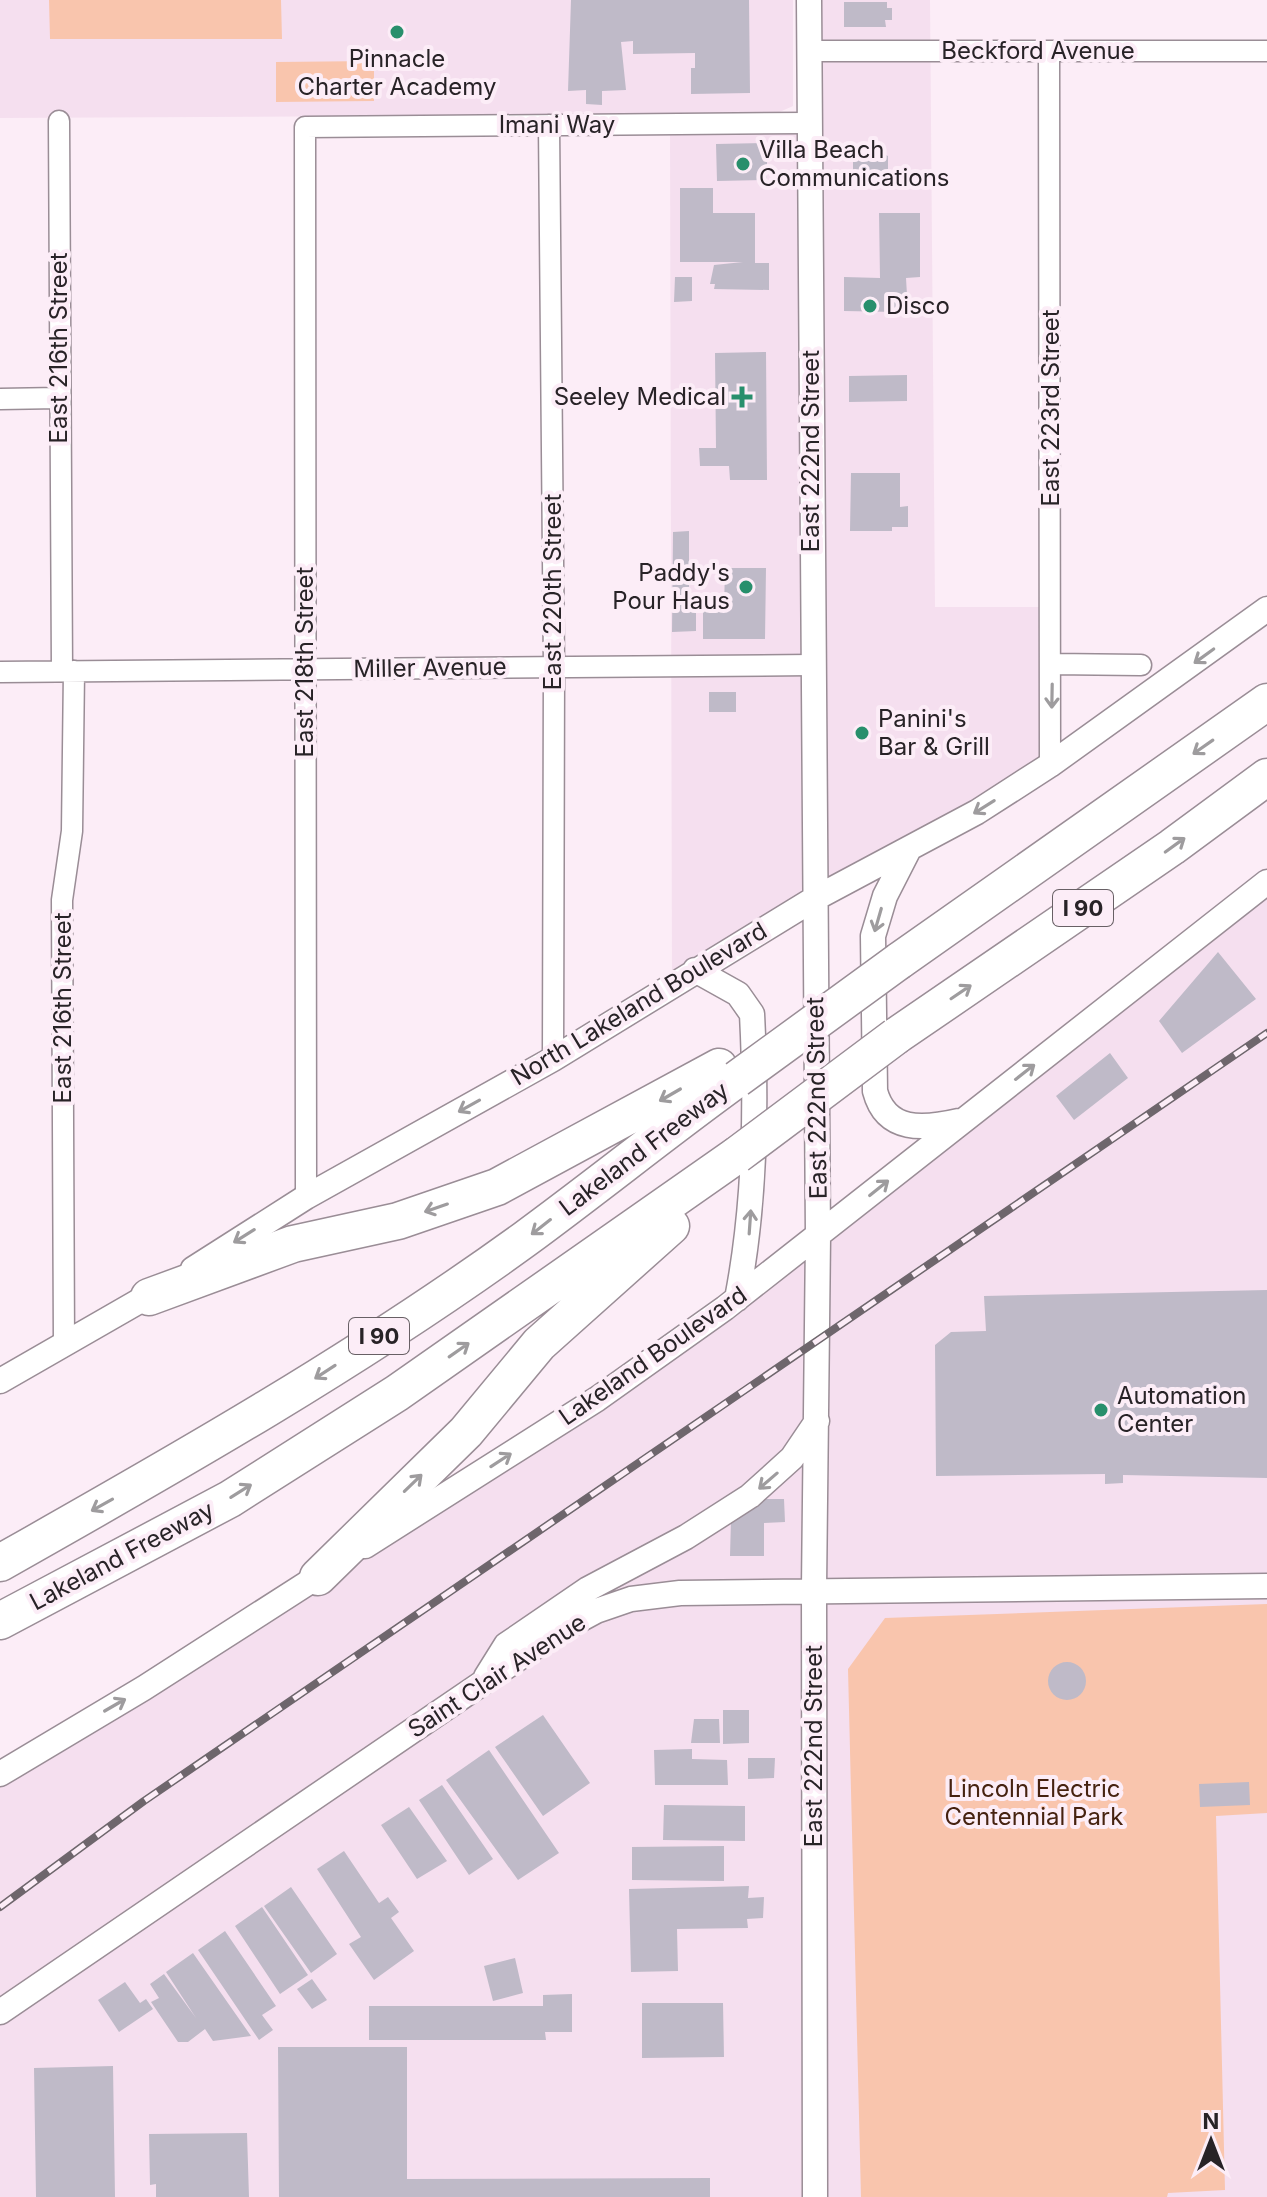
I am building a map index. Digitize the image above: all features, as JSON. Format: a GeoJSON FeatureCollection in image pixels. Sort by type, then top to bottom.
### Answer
{"type":"FeatureCollection","features":[{"type":"Feature","properties":{"kind":"highway","name":"I 90"},"geometry":{"type":"LineString","coordinates":[[738,1068],[899,961],[1267,702]]}},
{"type":"Feature","properties":{"kind":"highway","name":"Lakeland Freeway"},"geometry":{"type":"LineString","coordinates":[[0,1621],[230,1499],[397,1393],[737,1155],[896,1036],[1172,847],[1267,777]]}},
{"type":"Feature","properties":{"kind":"highway","name":"Lakeland Freeway"},"geometry":{"type":"LineString","coordinates":[[0,1563],[159,1474],[316,1377],[524,1240],[738,1068]]}},
{"type":"Feature","properties":{"kind":"highway"},"geometry":{"type":"LineString","coordinates":[[149,1297],[293,1244],[398,1221],[497,1187],[738,1068]]}},
{"type":"Feature","properties":{"kind":"highway"},"geometry":{"type":"LineString","coordinates":[[318,1577],[466,1432],[539,1344],[689,1210],[737,1155]]}},
{"type":"Feature","properties":{"kind":"street","name":"East 222nd Street"},"geometry":{"type":"LineString","coordinates":[[809,0],[818,1237],[814,1590],[815,2197]]}},
{"type":"Feature","properties":{"kind":"street","name":"Beckford Avenue"},"geometry":{"type":"LineString","coordinates":[[809,51],[1267,51]]}},
{"type":"Feature","properties":{"kind":"street","name":"East 223rd Street"},"geometry":{"type":"LineString","coordinates":[[1049,51],[1050,765]]}},
{"type":"Feature","properties":{"kind":"street","name":"East 216th Street"},"geometry":{"type":"LineString","coordinates":[[59,121],[58,398],[72,831],[62,900],[64,1344]]}},
{"type":"Feature","properties":{"kind":"street","name":"Imani Way"},"geometry":{"type":"LineString","coordinates":[[305,127],[809,123]]}},
{"type":"Feature","properties":{"kind":"street","name":"East 220th Street"},"geometry":{"type":"LineString","coordinates":[[549,125],[554,667],[553,1059]]}},
{"type":"Feature","properties":{"kind":"street","name":"East 218th Street"},"geometry":{"type":"LineString","coordinates":[[305,127],[306,1197]]}},
{"type":"Feature","properties":{"kind":"street"},"geometry":{"type":"LineString","coordinates":[[0,399],[58,398]]}},
{"type":"Feature","properties":{"kind":"street","name":"North Lakeland Boulevard"},"geometry":{"type":"LineString","coordinates":[[0,1381],[149,1297],[306,1197],[553,1059],[814,899],[909,849],[1050,765],[1267,609]]}},
{"type":"Feature","properties":{"kind":"street"},"geometry":{"type":"LineString","coordinates":[[1052,664],[1141,665]]}},
{"type":"Feature","properties":{"kind":"street","name":"Miller Avenue"},"geometry":{"type":"LineString","coordinates":[[0,672],[812,665]]}},
{"type":"Feature","properties":{"kind":"street"},"geometry":{"type":"LineString","coordinates":[[909,849],[885,896],[873,936],[875,1091],[879,1105],[896,1122],[924,1127],[964,1121]]}},
{"type":"Feature","properties":{"kind":"street","name":"Lakeland Boulevard"},"geometry":{"type":"LineString","coordinates":[[0,1774],[144,1688],[597,1399],[818,1237],[1267,882]]}},
{"type":"Feature","properties":{"kind":"street"},"geometry":{"type":"LineString","coordinates":[[695,970],[738,994],[752,1014],[752,1192],[749,1236],[737,1299]]}},
{"type":"Feature","properties":{"kind":"street"},"geometry":{"type":"LineString","coordinates":[[483,1683],[506,1645],[588,1589],[686,1537],[750,1496],[792,1458],[817,1421]]}},
{"type":"Feature","properties":{"kind":"street","name":"Saint Clair Avenue"},"geometry":{"type":"LineString","coordinates":[[0,2012],[557,1632],[596,1611],[631,1599],[680,1593],[814,1590],[1267,1586]]}},
{"type":"Feature","properties":{"kind":"shaded area","name":"Pinnacle Charter Academy"},"geometry":{"type":"Polygon","coordinates":[[[0,0],[793,0],[793,106],[775,114],[0,118],[0,0]]]}},
{"type":"Feature","properties":{"kind":"shaded area"},"geometry":{"type":"Polygon","coordinates":[[[809,0],[930,0],[935,607],[1052,607],[1050,765],[672,984],[670,125],[809,123],[809,0]]]}},
{"type":"Feature","properties":{"kind":"shaded area"},"geometry":{"type":"Polygon","coordinates":[[[1267,882],[1267,2197],[0,2197],[0,1774],[596,1399],[1267,882]]]}},
{"type":"Feature","properties":{"kind":"green space"},"geometry":{"type":"Polygon","coordinates":[[[49,0],[281,0],[282,39],[50,39],[49,0]]]}},
{"type":"Feature","properties":{"kind":"green space"},"geometry":{"type":"Polygon","coordinates":[[[374,61],[374,101],[276,102],[276,62],[374,61]]]}},
{"type":"Feature","properties":{"kind":"green space","name":"Lincoln Electric Centennial Park"},"geometry":{"type":"Polygon","coordinates":[[[1267,1604],[1267,1813],[1216,1816],[1225,2190],[1168,2193],[1167,2197],[861,2197],[848,1669],[885,1618],[1267,1604]]]}},
{"type":"Feature","properties":{"kind":"building"},"geometry":{"type":"Polygon","coordinates":[[[571,0],[749,0],[750,93],[691,94],[691,68],[695,68],[695,53],[633,54],[633,41],[621,42],[626,90],[602,91],[602,105],[586,104],[586,90],[568,91],[571,0]]]}},
{"type":"Feature","properties":{"kind":"building"},"geometry":{"type":"Polygon","coordinates":[[[844,2],[887,2],[887,8],[892,8],[892,20],[885,20],[886,27],[844,27],[844,2]]]}},
{"type":"Feature","properties":{"kind":"building"},"geometry":{"type":"Polygon","coordinates":[[[767,143],[767,180],[717,181],[716,144],[767,143]]]}},
{"type":"Feature","properties":{"kind":"building"},"geometry":{"type":"Polygon","coordinates":[[[882,153],[888,156],[888,184],[874,184],[874,189],[853,184],[853,154],[882,153]]]}},
{"type":"Feature","properties":{"kind":"building"},"geometry":{"type":"Polygon","coordinates":[[[680,188],[713,188],[713,213],[755,213],[755,263],[769,263],[769,290],[714,289],[715,284],[710,284],[714,265],[743,262],[680,262],[680,188]]]}},
{"type":"Feature","properties":{"kind":"building"},"geometry":{"type":"Polygon","coordinates":[[[879,213],[920,213],[920,277],[906,278],[907,295],[896,295],[896,312],[844,311],[844,277],[880,278],[879,213]]]}},
{"type":"Feature","properties":{"kind":"building"},"geometry":{"type":"Polygon","coordinates":[[[675,277],[692,277],[692,301],[674,302],[675,277]]]}},
{"type":"Feature","properties":{"kind":"building"},"geometry":{"type":"Polygon","coordinates":[[[766,352],[767,480],[730,480],[729,466],[700,466],[699,448],[716,448],[715,353],[766,352]]]}},
{"type":"Feature","properties":{"kind":"building"},"geometry":{"type":"Polygon","coordinates":[[[907,375],[907,401],[849,402],[849,376],[907,375]]]}},
{"type":"Feature","properties":{"kind":"building"},"geometry":{"type":"Polygon","coordinates":[[[851,473],[900,473],[900,507],[908,506],[908,527],[892,527],[892,531],[850,531],[851,473]]]}},
{"type":"Feature","properties":{"kind":"building"},"geometry":{"type":"Polygon","coordinates":[[[689,531],[689,587],[682,588],[683,597],[696,596],[696,631],[672,632],[673,532],[689,531]]]}},
{"type":"Feature","properties":{"kind":"building"},"geometry":{"type":"Polygon","coordinates":[[[725,568],[766,568],[765,639],[703,639],[703,610],[724,609],[725,568]]]}},
{"type":"Feature","properties":{"kind":"building"},"geometry":{"type":"Polygon","coordinates":[[[709,692],[736,692],[736,712],[709,712],[709,692]]]}},
{"type":"Feature","properties":{"kind":"building"},"geometry":{"type":"Polygon","coordinates":[[[1218,952],[1256,999],[1182,1053],[1159,1021],[1218,952]]]}},
{"type":"Feature","properties":{"kind":"building"},"geometry":{"type":"Polygon","coordinates":[[[1110,1053],[1128,1078],[1074,1120],[1056,1096],[1110,1053]]]}},
{"type":"Feature","properties":{"kind":"building","name":"Automation Center"},"geometry":{"type":"Polygon","coordinates":[[[1267,1290],[1267,1478],[1123,1475],[1123,1483],[1105,1484],[1105,1474],[936,1476],[935,1345],[951,1332],[986,1331],[984,1296],[1267,1290]]]}},
{"type":"Feature","properties":{"kind":"building"},"geometry":{"type":"Polygon","coordinates":[[[760,1499],[784,1499],[785,1522],[764,1523],[764,1556],[730,1556],[731,1520],[760,1499]]]}},
{"type":"Feature","properties":{"kind":"building"},"geometry":{"type":"Polygon","coordinates":[[[1067,1662],[1080,1668],[1086,1681],[1080,1694],[1067,1700],[1054,1694],[1048,1681],[1054,1668],[1067,1662]]]}},
{"type":"Feature","properties":{"kind":"building"},"geometry":{"type":"Polygon","coordinates":[[[723,1710],[749,1710],[749,1743],[723,1744],[723,1710]]]}},
{"type":"Feature","properties":{"kind":"building"},"geometry":{"type":"Polygon","coordinates":[[[543,1715],[590,1783],[543,1816],[495,1747],[543,1715]]]}},
{"type":"Feature","properties":{"kind":"building"},"geometry":{"type":"Polygon","coordinates":[[[694,1719],[719,1719],[720,1743],[691,1743],[694,1719]]]}},
{"type":"Feature","properties":{"kind":"building"},"geometry":{"type":"Polygon","coordinates":[[[692,1749],[692,1759],[727,1760],[728,1785],[655,1785],[654,1750],[692,1749]]]}},
{"type":"Feature","properties":{"kind":"building"},"geometry":{"type":"Polygon","coordinates":[[[489,1750],[559,1853],[518,1880],[446,1780],[489,1750]]]}},
{"type":"Feature","properties":{"kind":"building"},"geometry":{"type":"Polygon","coordinates":[[[748,1758],[775,1758],[774,1778],[748,1779],[748,1758]]]}},
{"type":"Feature","properties":{"kind":"building"},"geometry":{"type":"Polygon","coordinates":[[[1249,1782],[1250,1805],[1200,1807],[1199,1784],[1249,1782]]]}},
{"type":"Feature","properties":{"kind":"building"},"geometry":{"type":"Polygon","coordinates":[[[442,1785],[493,1859],[469,1875],[419,1800],[442,1785]]]}},
{"type":"Feature","properties":{"kind":"building"},"geometry":{"type":"Polygon","coordinates":[[[664,1805],[745,1806],[745,1841],[663,1840],[664,1805]]]}},
{"type":"Feature","properties":{"kind":"building"},"geometry":{"type":"Polygon","coordinates":[[[409,1807],[447,1861],[417,1879],[381,1825],[409,1807]]]}},
{"type":"Feature","properties":{"kind":"building"},"geometry":{"type":"Polygon","coordinates":[[[724,1846],[724,1881],[632,1880],[632,1847],[724,1846]]]}},
{"type":"Feature","properties":{"kind":"building"},"geometry":{"type":"Polygon","coordinates":[[[344,1851],[379,1903],[388,1897],[399,1912],[391,1918],[414,1951],[374,1980],[349,1944],[361,1937],[317,1869],[344,1851]]]}},
{"type":"Feature","properties":{"kind":"building"},"geometry":{"type":"Polygon","coordinates":[[[749,1886],[748,1898],[764,1897],[763,1918],[747,1919],[748,1928],[677,1929],[678,1971],[631,1972],[629,1889],[749,1886]]]}},
{"type":"Feature","properties":{"kind":"building"},"geometry":{"type":"Polygon","coordinates":[[[291,1887],[337,1954],[311,1973],[264,1906],[291,1887]]]}},
{"type":"Feature","properties":{"kind":"building"},"geometry":{"type":"Polygon","coordinates":[[[262,1907],[308,1975],[280,1994],[235,1926],[262,1907]]]}},
{"type":"Feature","properties":{"kind":"building"},"geometry":{"type":"Polygon","coordinates":[[[225,1931],[276,2006],[262,2015],[273,2030],[259,2040],[198,1950],[225,1931]]]}},
{"type":"Feature","properties":{"kind":"building"},"geometry":{"type":"Polygon","coordinates":[[[193,1953],[251,2036],[213,2041],[205,2029],[188,2042],[178,2042],[151,2002],[159,1998],[150,1984],[164,1974],[196,2018],[166,1972],[193,1953]]]}},
{"type":"Feature","properties":{"kind":"building"},"geometry":{"type":"Polygon","coordinates":[[[515,1958],[523,1993],[493,2001],[484,1966],[515,1958]]]}},
{"type":"Feature","properties":{"kind":"building"},"geometry":{"type":"Polygon","coordinates":[[[312,1979],[327,2000],[312,2009],[297,1989],[312,1979]]]}},
{"type":"Feature","properties":{"kind":"building"},"geometry":{"type":"Polygon","coordinates":[[[125,1982],[140,2003],[146,1999],[153,2009],[119,2032],[98,2000],[125,1982]]]}},
{"type":"Feature","properties":{"kind":"building"},"geometry":{"type":"Polygon","coordinates":[[[572,1994],[572,2032],[545,2032],[546,2040],[369,2040],[369,2006],[543,2006],[543,1995],[572,1994]]]}},
{"type":"Feature","properties":{"kind":"building"},"geometry":{"type":"Polygon","coordinates":[[[642,2003],[723,2003],[724,2057],[642,2058],[642,2003]]]}},
{"type":"Feature","properties":{"kind":"building"},"geometry":{"type":"Polygon","coordinates":[[[278,2047],[407,2047],[407,2179],[710,2178],[710,2197],[279,2197],[278,2047]]]}},
{"type":"Feature","properties":{"kind":"building"},"geometry":{"type":"Polygon","coordinates":[[[113,2066],[115,2197],[36,2197],[34,2068],[113,2066]]]}},
{"type":"Feature","properties":{"kind":"building"},"geometry":{"type":"Polygon","coordinates":[[[247,2133],[249,2197],[156,2197],[156,2184],[150,2185],[149,2134],[247,2133]]]}},
{"type":"Feature","properties":{"kind":"railway"},"geometry":{"type":"LineString","coordinates":[[0,1907],[144,1801],[1267,1033]]}},
{"type":"Feature","properties":{"kind":"place","name":"Pinnacle Charter Academy"},"geometry":{"type":"Point","coordinates":[397,32]}},
{"type":"Feature","properties":{"kind":"place","name":"Villa Beach Communications"},"geometry":{"type":"Point","coordinates":[743,164]}},
{"type":"Feature","properties":{"kind":"place","name":"Disco"},"geometry":{"type":"Point","coordinates":[870,306]}},
{"type":"Feature","properties":{"kind":"place","name":"Seeley Medical"},"geometry":{"type":"Point","coordinates":[742,397]}},
{"type":"Feature","properties":{"kind":"place","name":"Paddy's Pour Haus"},"geometry":{"type":"Point","coordinates":[746,587]}},
{"type":"Feature","properties":{"kind":"place","name":"Panini's Bar & Grill"},"geometry":{"type":"Point","coordinates":[862,733]}},
{"type":"Feature","properties":{"kind":"place","name":"Automation Center"},"geometry":{"type":"Point","coordinates":[1101,1410]}}]}
